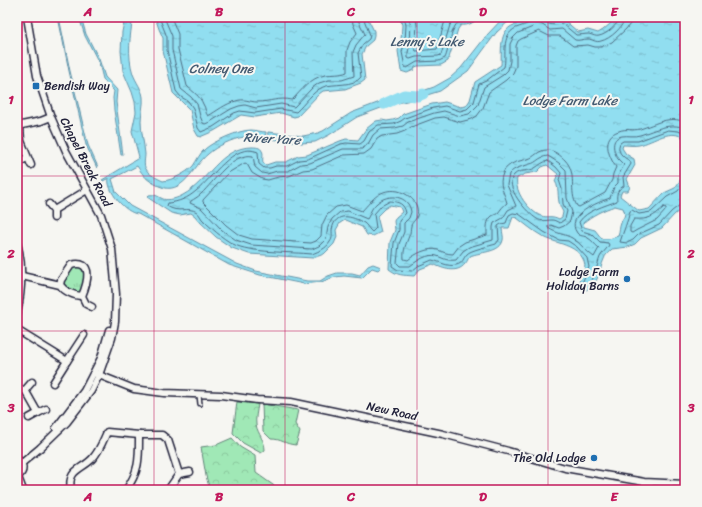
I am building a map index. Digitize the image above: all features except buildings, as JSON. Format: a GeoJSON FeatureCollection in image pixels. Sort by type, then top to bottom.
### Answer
{"type":"FeatureCollection","features":[{"type":"Feature","properties":{"kind":"street","name":"Chapel Break Road"},"geometry":{"type":"LineString","coordinates":[[18,477],[23,470],[19,461],[40,448],[67,422],[91,391],[96,374],[112,338],[115,322],[116,294],[112,249],[101,215],[66,151],[51,117],[37,76],[27,17]]}},
{"type":"Feature","properties":{"kind":"street"},"geometry":{"type":"LineString","coordinates":[[31,165],[21,141],[18,126],[51,117]]}},
{"type":"Feature","properties":{"kind":"street"},"geometry":{"type":"LineString","coordinates":[[19,162],[27,158]]}},
{"type":"Feature","properties":{"kind":"street"},"geometry":{"type":"LineString","coordinates":[[54,210],[87,190]]}},
{"type":"Feature","properties":{"kind":"street"},"geometry":{"type":"LineString","coordinates":[[49,204],[54,210],[54,218]]}},
{"type":"Feature","properties":{"kind":"street"},"geometry":{"type":"LineString","coordinates":[[17,243],[21,257],[22,276],[17,314]]}},
{"type":"Feature","properties":{"kind":"street"},"geometry":{"type":"LineString","coordinates":[[60,285],[61,280],[71,265],[77,263],[82,265],[86,268],[88,274],[87,285],[82,296]]}},
{"type":"Feature","properties":{"kind":"street"},"geometry":{"type":"LineString","coordinates":[[22,276],[60,285],[71,294],[82,296]]}},
{"type":"Feature","properties":{"kind":"street"},"geometry":{"type":"LineString","coordinates":[[82,296],[86,304],[92,308]]}},
{"type":"Feature","properties":{"kind":"street"},"geometry":{"type":"LineString","coordinates":[[17,330],[67,361]]}},
{"type":"Feature","properties":{"kind":"street"},"geometry":{"type":"LineString","coordinates":[[54,383],[82,338],[74,337]]}},
{"type":"Feature","properties":{"kind":"street","name":"New Road"},"geometry":{"type":"LineString","coordinates":[[96,374],[134,389],[199,395],[221,395],[257,400],[290,402],[443,434],[508,450],[565,468],[644,482],[685,484]]}},
{"type":"Feature","properties":{"kind":"street"},"geometry":{"type":"LineString","coordinates":[[17,390],[25,390],[32,382]]}},
{"type":"Feature","properties":{"kind":"street"},"geometry":{"type":"LineString","coordinates":[[25,390],[38,413]]}},
{"type":"Feature","properties":{"kind":"street"},"geometry":{"type":"LineString","coordinates":[[29,418],[46,409]]}},
{"type":"Feature","properties":{"kind":"street"},"geometry":{"type":"LineString","coordinates":[[71,490],[70,485],[75,471],[92,459],[107,432],[131,435],[162,435],[168,440],[179,474]]}},
{"type":"Feature","properties":{"kind":"street"},"geometry":{"type":"LineString","coordinates":[[126,490],[135,474],[139,461],[139,435]]}},
{"type":"Feature","properties":{"kind":"street"},"geometry":{"type":"LineString","coordinates":[[170,487],[179,474],[190,472]]}},
{"type":"Feature","properties":{"kind":"street"},"geometry":{"type":"LineString","coordinates":[[18,477],[23,490]]}},
{"type":"Feature","properties":{"kind":"lane"},"geometry":{"type":"LineString","coordinates":[[199,395],[200,404]]}},
{"type":"Feature","properties":{"kind":"green space"},"geometry":{"type":"Polygon","coordinates":[[[76,266],[81,267],[86,274],[80,293],[77,294],[67,288],[64,281],[71,269],[76,266]]]}},
{"type":"Feature","properties":{"kind":"green space"},"geometry":{"type":"Polygon","coordinates":[[[237,402],[258,404],[256,425],[265,450],[261,453],[243,443],[233,433],[237,402]]]}},
{"type":"Feature","properties":{"kind":"green space"},"geometry":{"type":"Polygon","coordinates":[[[262,404],[298,410],[295,424],[300,432],[296,445],[271,439],[263,431],[262,404]]]}},
{"type":"Feature","properties":{"kind":"green space"},"geometry":{"type":"Polygon","coordinates":[[[232,438],[240,447],[255,456],[256,473],[280,490],[210,490],[201,447],[216,445],[232,438]]]}},
{"type":"Feature","properties":{"kind":"water"},"geometry":{"type":"Polygon","coordinates":[[[58,17],[88,145],[98,167],[97,168],[86,145],[58,17]]]}},
{"type":"Feature","properties":{"kind":"water"},"geometry":{"type":"Polygon","coordinates":[[[79,17],[81,17],[86,34],[99,59],[105,77],[117,90],[116,102],[123,155],[121,155],[114,110],[114,91],[103,79],[99,63],[85,36],[79,17]]]}},
{"type":"Feature","properties":{"kind":"water"},"geometry":{"type":"Polygon","coordinates":[[[125,17],[133,17],[130,38],[130,60],[133,74],[143,97],[141,125],[145,154],[144,162],[149,173],[163,181],[171,179],[190,169],[203,151],[220,139],[246,130],[266,132],[265,139],[246,136],[230,141],[216,148],[203,159],[187,179],[175,187],[167,188],[151,182],[137,166],[112,179],[116,192],[130,206],[237,264],[256,271],[307,281],[320,281],[337,273],[352,273],[360,275],[368,266],[373,264],[381,267],[378,270],[372,268],[362,278],[344,276],[335,277],[321,282],[304,284],[260,275],[229,265],[138,214],[133,213],[122,205],[110,189],[109,178],[103,181],[102,180],[139,157],[132,131],[136,112],[135,102],[123,71],[121,51],[122,32],[125,17]]]}},
{"type":"Feature","properties":{"kind":"water","name":"Colney One"},"geometry":{"type":"Polygon","coordinates":[[[155,17],[367,17],[374,31],[374,35],[373,40],[366,46],[362,54],[365,80],[361,83],[345,89],[323,91],[298,116],[294,117],[281,113],[255,117],[241,115],[214,131],[200,137],[194,129],[190,110],[173,93],[163,51],[163,38],[155,17]]]}},
{"type":"Feature","properties":{"kind":"water","name":"Lenny's Lake"},"geometry":{"type":"Polygon","coordinates":[[[400,17],[480,17],[469,24],[461,25],[458,29],[448,61],[441,65],[418,66],[415,67],[414,70],[407,73],[401,71],[398,51],[401,41],[402,25],[400,17]]]}},
{"type":"Feature","properties":{"kind":"water"},"geometry":{"type":"Polygon","coordinates":[[[504,17],[513,17],[496,33],[468,71],[440,91],[389,105],[357,117],[315,142],[301,143],[267,139],[268,132],[303,136],[318,133],[351,113],[388,99],[414,94],[434,87],[450,78],[461,68],[487,35],[504,17]]]}},
{"type":"Feature","properties":{"kind":"water","name":"Lodge Farm Lake"},"geometry":{"type":"Polygon","coordinates":[[[532,17],[546,17],[553,21],[563,19],[578,32],[588,30],[598,33],[618,17],[685,17],[685,139],[674,134],[662,136],[639,145],[623,145],[622,148],[626,154],[634,159],[635,165],[627,179],[630,187],[628,191],[622,191],[620,196],[639,211],[649,209],[664,193],[675,188],[683,176],[685,167],[685,207],[675,214],[662,228],[641,238],[635,244],[628,247],[612,249],[605,258],[594,285],[586,290],[579,287],[579,283],[585,268],[581,255],[565,245],[547,239],[532,230],[517,218],[513,217],[509,228],[502,228],[503,240],[499,247],[491,251],[469,257],[465,264],[458,269],[445,269],[433,264],[420,269],[414,276],[398,274],[389,269],[390,242],[395,230],[394,221],[402,212],[400,207],[390,205],[377,216],[381,232],[373,236],[367,235],[362,227],[345,220],[340,223],[336,230],[337,237],[334,244],[324,254],[313,258],[249,254],[232,248],[216,237],[191,213],[180,215],[171,213],[147,197],[149,195],[153,195],[168,200],[181,196],[200,182],[223,159],[231,153],[241,149],[253,147],[260,149],[263,153],[263,163],[266,165],[275,162],[286,162],[298,156],[307,155],[346,139],[358,140],[366,129],[376,121],[393,120],[399,118],[403,114],[432,104],[445,102],[461,107],[466,106],[470,100],[475,82],[501,65],[501,48],[505,32],[514,25],[532,17]],[[547,165],[542,167],[537,172],[525,174],[517,178],[518,189],[523,200],[536,214],[559,219],[562,217],[563,212],[559,203],[558,188],[555,181],[558,174],[547,165]],[[615,206],[590,218],[583,223],[584,227],[595,230],[602,239],[609,239],[618,236],[620,225],[625,213],[623,208],[615,206]]]}},
{"type":"Feature","properties":{"kind":"waterway","name":"River Yare"},"geometry":{"type":"LineString","coordinates":[[384,104],[404,95],[418,96],[423,94]]}},
{"type":"Feature","properties":{"kind":"place","name":"Bendish Way"},"geometry":{"type":"Point","coordinates":[36,86]}},
{"type":"Feature","properties":{"kind":"place","name":"Lodge Farm Holiday Barns"},"geometry":{"type":"Point","coordinates":[627,279]}},
{"type":"Feature","properties":{"kind":"place","name":"The Old Lodge"},"geometry":{"type":"Point","coordinates":[594,458]}}]}
